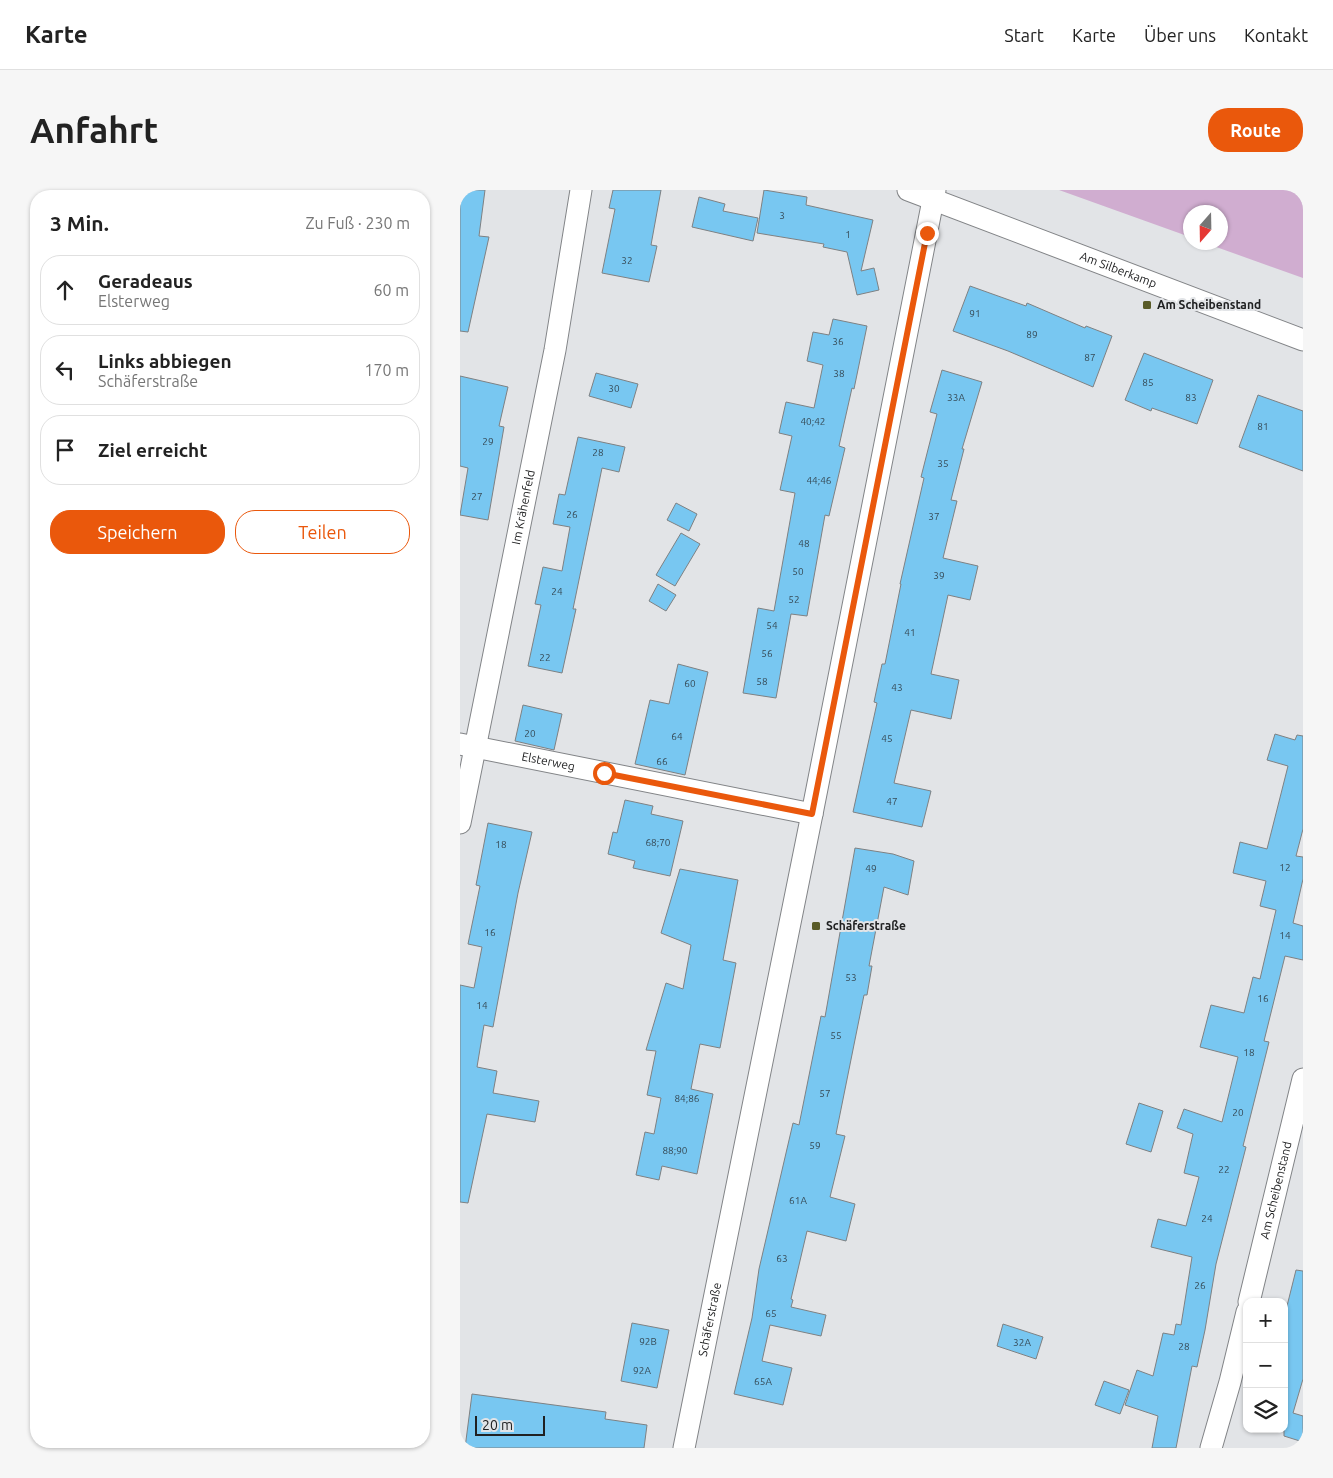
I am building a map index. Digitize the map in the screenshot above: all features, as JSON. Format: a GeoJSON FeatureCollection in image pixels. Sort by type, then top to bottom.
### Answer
{"type":"FeatureCollection","features":[{"type":"Feature","properties":{"kind":"street","name":"Im Krähenfeld"},"geometry":{"type":"LineString","coordinates":[[460,823],[468,746],[555,350],[581,190]]}},
{"type":"Feature","properties":{"kind":"street","name":"Am Silberkamp"},"geometry":{"type":"LineString","coordinates":[[908,190],[934,195],[1303,340]]}},
{"type":"Feature","properties":{"kind":"street","name":"Schäferstraße"},"geometry":{"type":"LineString","coordinates":[[684,1448],[934,195]]}},
{"type":"Feature","properties":{"kind":"street","name":"Elsterweg"},"geometry":{"type":"LineString","coordinates":[[468,746],[812,814]]}},
{"type":"Feature","properties":{"kind":"street","name":"Am Scheibenstand"},"geometry":{"type":"LineString","coordinates":[[1250,1298],[1303,1079]]}},
{"type":"Feature","properties":{"kind":"street"},"geometry":{"type":"LineString","coordinates":[[1211,1448],[1243,1328]]}},
{"type":"Feature","properties":{"kind":"shaded area"},"geometry":{"type":"Polygon","coordinates":[[[1059,190],[1303,190],[1303,278],[1225,250],[1228,250],[1228,205],[1183,205],[1183,234],[1059,190]]]}},
{"type":"Feature","properties":{"kind":"building"},"geometry":{"type":"Polygon","coordinates":[[[460,190],[485,190],[479,236],[489,237],[468,332],[460,331],[460,190]]]}},
{"type":"Feature","properties":{"kind":"building"},"geometry":{"type":"Polygon","coordinates":[[[613,190],[661,190],[651,245],[657,246],[649,282],[602,273],[615,209],[609,208],[613,190]]]}},
{"type":"Feature","properties":{"kind":"building"},"geometry":{"type":"Polygon","coordinates":[[[764,190],[807,197],[806,205],[873,220],[861,271],[874,268],[879,290],[857,295],[847,252],[823,247],[824,244],[757,233],[764,190]]]}},
{"type":"Feature","properties":{"kind":"building"},"geometry":{"type":"Polygon","coordinates":[[[699,197],[725,204],[723,211],[758,218],[753,241],[692,227],[699,197]]]}},
{"type":"Feature","properties":{"kind":"building"},"geometry":{"type":"Polygon","coordinates":[[[970,286],[1026,306],[1027,303],[1085,328],[1086,326],[1112,336],[1093,387],[1008,351],[953,331],[970,286]]]}},
{"type":"Feature","properties":{"kind":"building"},"geometry":{"type":"Polygon","coordinates":[[[833,319],[867,326],[854,389],[852,388],[839,446],[845,448],[829,516],[825,515],[807,616],[791,614],[776,698],[743,693],[758,608],[774,611],[795,493],[780,490],[792,436],[779,433],[786,402],[814,408],[823,365],[807,361],[813,332],[829,335],[833,319]]]}},
{"type":"Feature","properties":{"kind":"building"},"geometry":{"type":"Polygon","coordinates":[[[1144,353],[1213,380],[1197,424],[1152,408],[1151,411],[1125,400],[1144,353]]]}},
{"type":"Feature","properties":{"kind":"building"},"geometry":{"type":"Polygon","coordinates":[[[942,370],[982,382],[962,449],[964,449],[951,500],[957,501],[943,558],[978,566],[970,600],[948,595],[931,674],[959,680],[951,719],[911,710],[894,783],[931,791],[922,827],[853,812],[877,703],[874,702],[882,664],[885,664],[900,584],[924,478],[921,477],[937,414],[930,412],[942,370]]]}},
{"type":"Feature","properties":{"kind":"building"},"geometry":{"type":"Polygon","coordinates":[[[596,373],[638,384],[631,408],[589,396],[596,373]]]}},
{"type":"Feature","properties":{"kind":"building"},"geometry":{"type":"Polygon","coordinates":[[[460,376],[508,387],[499,426],[504,427],[488,520],[460,515],[468,468],[460,466],[460,376]]]}},
{"type":"Feature","properties":{"kind":"building"},"geometry":{"type":"Polygon","coordinates":[[[1258,395],[1303,411],[1303,471],[1239,447],[1258,395]]]}},
{"type":"Feature","properties":{"kind":"building"},"geometry":{"type":"Polygon","coordinates":[[[578,437],[625,447],[619,472],[602,468],[562,673],[528,666],[541,605],[535,604],[543,567],[562,571],[570,527],[553,524],[559,494],[565,495],[578,437]]]}},
{"type":"Feature","properties":{"kind":"building"},"geometry":{"type":"Polygon","coordinates":[[[676,503],[697,514],[689,531],[667,520],[676,503]]]}},
{"type":"Feature","properties":{"kind":"building"},"geometry":{"type":"Polygon","coordinates":[[[681,533],[700,544],[675,586],[656,575],[681,533]]]}},
{"type":"Feature","properties":{"kind":"building"},"geometry":{"type":"Polygon","coordinates":[[[658,584],[676,595],[666,611],[649,601],[658,584]]]}},
{"type":"Feature","properties":{"kind":"building"},"geometry":{"type":"Polygon","coordinates":[[[678,664],[708,672],[685,775],[635,764],[650,700],[669,704],[678,664]]]}},
{"type":"Feature","properties":{"kind":"building"},"geometry":{"type":"Polygon","coordinates":[[[523,705],[562,714],[554,750],[515,741],[523,705]]]}},
{"type":"Feature","properties":{"kind":"building"},"geometry":{"type":"Polygon","coordinates":[[[1275,734],[1295,740],[1297,735],[1303,736],[1303,829],[1296,856],[1303,857],[1303,879],[1293,923],[1303,926],[1303,960],[1285,956],[1264,1041],[1269,1042],[1243,1146],[1246,1147],[1216,1264],[1197,1367],[1192,1366],[1176,1448],[1152,1448],[1158,1416],[1125,1405],[1137,1370],[1153,1376],[1163,1333],[1174,1335],[1176,1324],[1181,1325],[1192,1257],[1151,1247],[1158,1219],[1186,1226],[1199,1177],[1184,1173],[1193,1134],[1177,1128],[1184,1109],[1222,1122],[1238,1057],[1200,1047],[1211,1005],[1244,1013],[1253,977],[1260,979],[1276,910],[1260,906],[1266,881],[1233,873],[1240,842],[1267,849],[1288,766],[1267,760],[1275,734]]]}},
{"type":"Feature","properties":{"kind":"building"},"geometry":{"type":"Polygon","coordinates":[[[625,800],[653,806],[651,814],[683,821],[670,876],[633,868],[635,861],[608,854],[613,832],[617,833],[625,800]]]}},
{"type":"Feature","properties":{"kind":"building"},"geometry":{"type":"Polygon","coordinates":[[[488,823],[532,832],[518,893],[493,1027],[484,1025],[477,1067],[497,1071],[493,1093],[539,1101],[535,1122],[487,1114],[468,1203],[460,1202],[460,985],[474,988],[482,947],[468,944],[480,886],[476,885],[488,823]]]}},
{"type":"Feature","properties":{"kind":"building"},"geometry":{"type":"Polygon","coordinates":[[[855,848],[893,854],[914,861],[908,895],[884,887],[869,966],[872,966],[867,995],[864,995],[836,1134],[845,1136],[830,1197],[855,1204],[846,1241],[807,1231],[791,1299],[793,1300],[791,1307],[826,1315],[821,1336],[770,1325],[762,1361],[792,1368],[783,1405],[734,1394],[752,1318],[759,1269],[793,1123],[799,1125],[821,1016],[825,1017],[855,848]]]}},
{"type":"Feature","properties":{"kind":"building"},"geometry":{"type":"Polygon","coordinates":[[[680,869],[738,880],[723,960],[736,963],[720,1048],[700,1044],[691,1089],[713,1094],[697,1174],[662,1166],[659,1180],[636,1175],[645,1132],[654,1134],[661,1098],[647,1095],[656,1051],[646,1050],[666,983],[683,989],[691,945],[661,933],[680,869]]]}},
{"type":"Feature","properties":{"kind":"building"},"geometry":{"type":"Polygon","coordinates":[[[1139,1103],[1163,1111],[1151,1152],[1126,1144],[1139,1103]]]}},
{"type":"Feature","properties":{"kind":"building"},"geometry":{"type":"Polygon","coordinates":[[[1296,1270],[1303,1271],[1303,1379],[1293,1413],[1303,1416],[1303,1442],[1284,1436],[1284,1433],[1288,1433],[1288,1302],[1296,1270]]]}},
{"type":"Feature","properties":{"kind":"building"},"geometry":{"type":"Polygon","coordinates":[[[632,1323],[669,1330],[657,1388],[621,1381],[632,1323]]]}},
{"type":"Feature","properties":{"kind":"building"},"geometry":{"type":"Polygon","coordinates":[[[1003,1324],[1043,1337],[1036,1359],[997,1346],[1003,1324]]]}},
{"type":"Feature","properties":{"kind":"building"},"geometry":{"type":"Polygon","coordinates":[[[1104,1381],[1129,1390],[1120,1414],[1095,1405],[1104,1381]]]}},
{"type":"Feature","properties":{"kind":"building"},"geometry":{"type":"Polygon","coordinates":[[[472,1394],[606,1412],[605,1419],[647,1425],[644,1448],[465,1448],[472,1394]]]}},
{"type":"Feature","properties":{"kind":"place","name":"Am Scheibenstand"},"geometry":{"type":"Point","coordinates":[1147,305]}},
{"type":"Feature","properties":{"kind":"place","name":"Schäferstraße"},"geometry":{"type":"Point","coordinates":[816,926]}},
{"type":"Feature","properties":{"kind":"route"},"geometry":{"type":"LineString","coordinates":[[604,773],[812,814],[927,233]]}}]}
